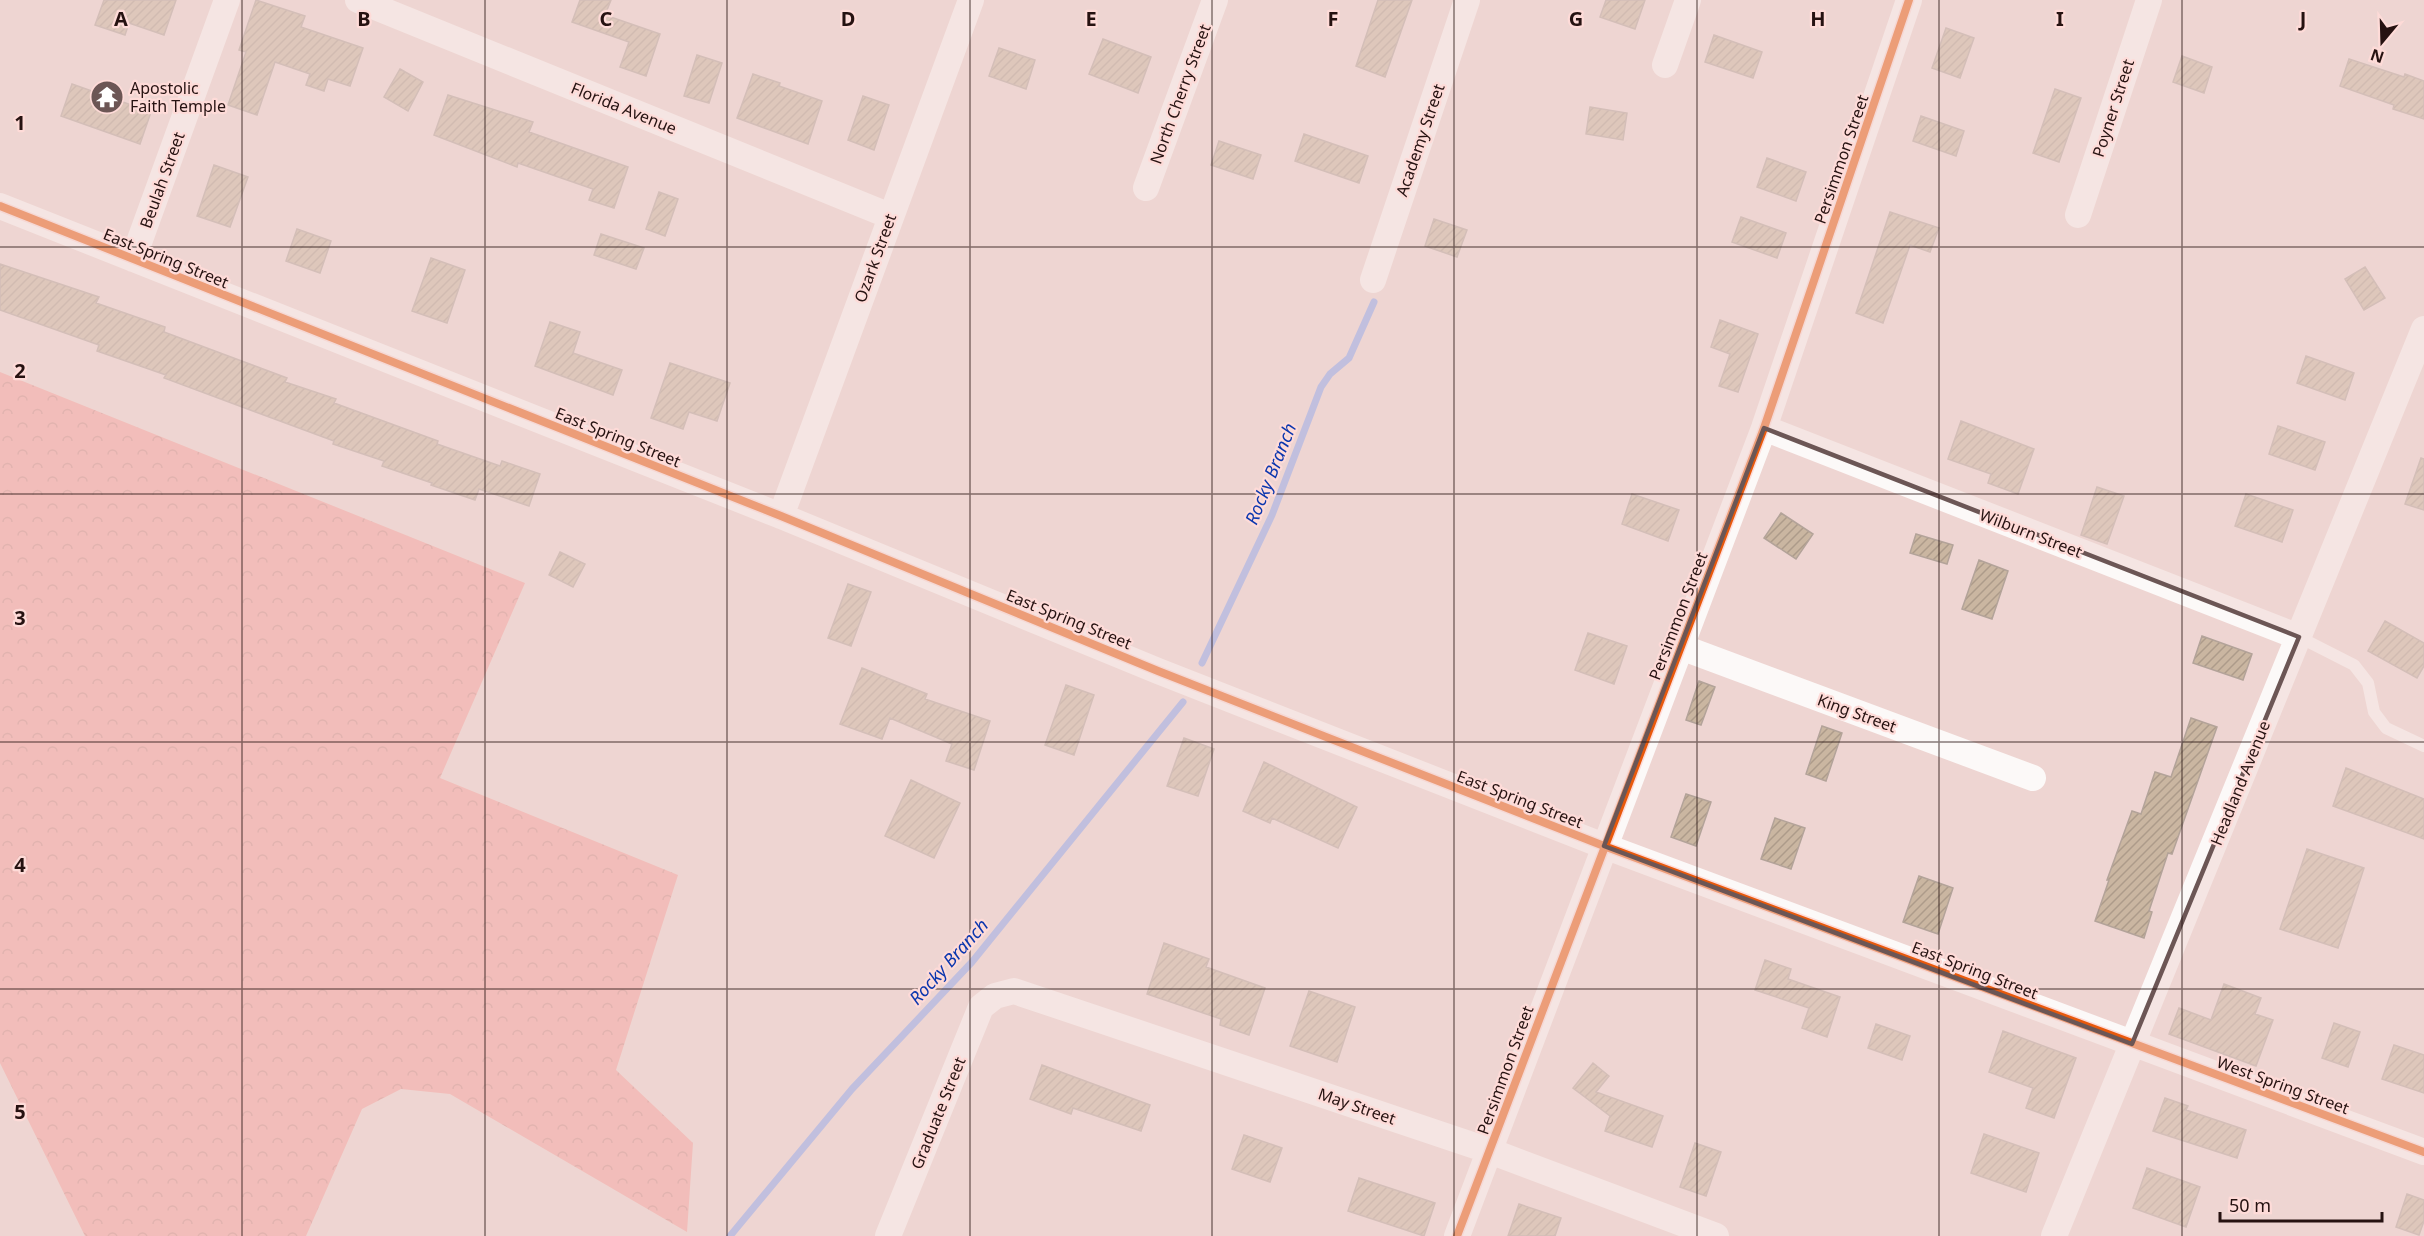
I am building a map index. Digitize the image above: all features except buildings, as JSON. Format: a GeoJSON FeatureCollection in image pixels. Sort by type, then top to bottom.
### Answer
{"type":"FeatureCollection","features":[{"type":"Feature","properties":{"kind":"street","name":"Beulah Street"},"geometry":{"type":"LineString","coordinates":[[133,259],[226,0]]}},
{"type":"Feature","properties":{"kind":"street","name":"Florida Avenue"},"geometry":{"type":"LineString","coordinates":[[358,0],[890,216]]}},
{"type":"Feature","properties":{"kind":"street","name":"Ozark Street"},"geometry":{"type":"LineString","coordinates":[[781,516],[971,0]]}},
{"type":"Feature","properties":{"kind":"street","name":"North Cherry Street"},"geometry":{"type":"LineString","coordinates":[[1146,188],[1215,0]]}},
{"type":"Feature","properties":{"kind":"street","name":"Academy Street"},"geometry":{"type":"LineString","coordinates":[[1373,280],[1467,0]]}},
{"type":"Feature","properties":{"kind":"street"},"geometry":{"type":"LineString","coordinates":[[1665,65],[1688,0]]}},
{"type":"Feature","properties":{"kind":"street","name":"Persimmon Street"},"geometry":{"type":"LineString","coordinates":[[1457,1236],[1764,428],[1909,0]]}},
{"type":"Feature","properties":{"kind":"street","name":"Poyner Street"},"geometry":{"type":"LineString","coordinates":[[2078,215],[2149,0]]}},
{"type":"Feature","properties":{"kind":"street","name":"East Spring Street"},"geometry":{"type":"LineString","coordinates":[[0,206],[781,516],[1158,671],[1604,846],[2133,1044]]}},
{"type":"Feature","properties":{"kind":"street","name":"Headland Avenue"},"geometry":{"type":"LineString","coordinates":[[2054,1236],[2424,329]]}},
{"type":"Feature","properties":{"kind":"street","name":"Wilburn Street"},"geometry":{"type":"LineString","coordinates":[[1764,428],[2299,638]]}},
{"type":"Feature","properties":{"kind":"street","name":"King Street"},"geometry":{"type":"LineString","coordinates":[[1681,647],[2034,778]]}},
{"type":"Feature","properties":{"kind":"street","name":"May Street"},"geometry":{"type":"LineString","coordinates":[[995,996],[1004,992],[1024,993],[1490,1151],[1716,1236]]}},
{"type":"Feature","properties":{"kind":"street","name":"Graduate Street"},"geometry":{"type":"LineString","coordinates":[[888,1236],[981,1007],[995,996]]}},
{"type":"Feature","properties":{"kind":"street","name":"West Spring Street"},"geometry":{"type":"LineString","coordinates":[[2133,1044],[2424,1152]]}},
{"type":"Feature","properties":{"kind":"lane"},"geometry":{"type":"LineString","coordinates":[[2299,638],[2354,665],[2368,683],[2374,712],[2386,728],[2424,746]]}},
{"type":"Feature","properties":{"kind":"highlighted area"},"geometry":{"type":"Polygon","coordinates":[[[1764,428],[2299,637],[2132,1044],[1604,846],[1764,428]]]}},
{"type":"Feature","properties":{"kind":"green space"},"geometry":{"type":"Polygon","coordinates":[[[0,372],[525,583],[440,778],[678,875],[616,1070],[693,1143],[687,1232],[450,1094],[401,1089],[362,1109],[306,1236],[85,1236],[0,1063],[0,372]]]}},
{"type":"Feature","properties":{"kind":"waterway","name":"Rocky Branch"},"geometry":{"type":"LineString","coordinates":[[1202,663],[1272,515],[1321,387],[1330,374],[1349,358],[1374,302]]}},
{"type":"Feature","properties":{"kind":"waterway","name":"Rocky Branch"},"geometry":{"type":"LineString","coordinates":[[730,1236],[852,1089],[972,962],[1183,702]]}},
{"type":"Feature","properties":{"kind":"cycle path"},"geometry":{"type":"LineString","coordinates":[[1457,1236],[1764,428],[1909,0]]}},
{"type":"Feature","properties":{"kind":"cycle path"},"geometry":{"type":"LineString","coordinates":[[0,206],[781,516],[1158,671],[1604,846],[2424,1152]]}},
{"type":"Feature","properties":{"kind":"place","name":"Apostolic Faith Temple"},"geometry":{"type":"Point","coordinates":[107,97]}}]}
